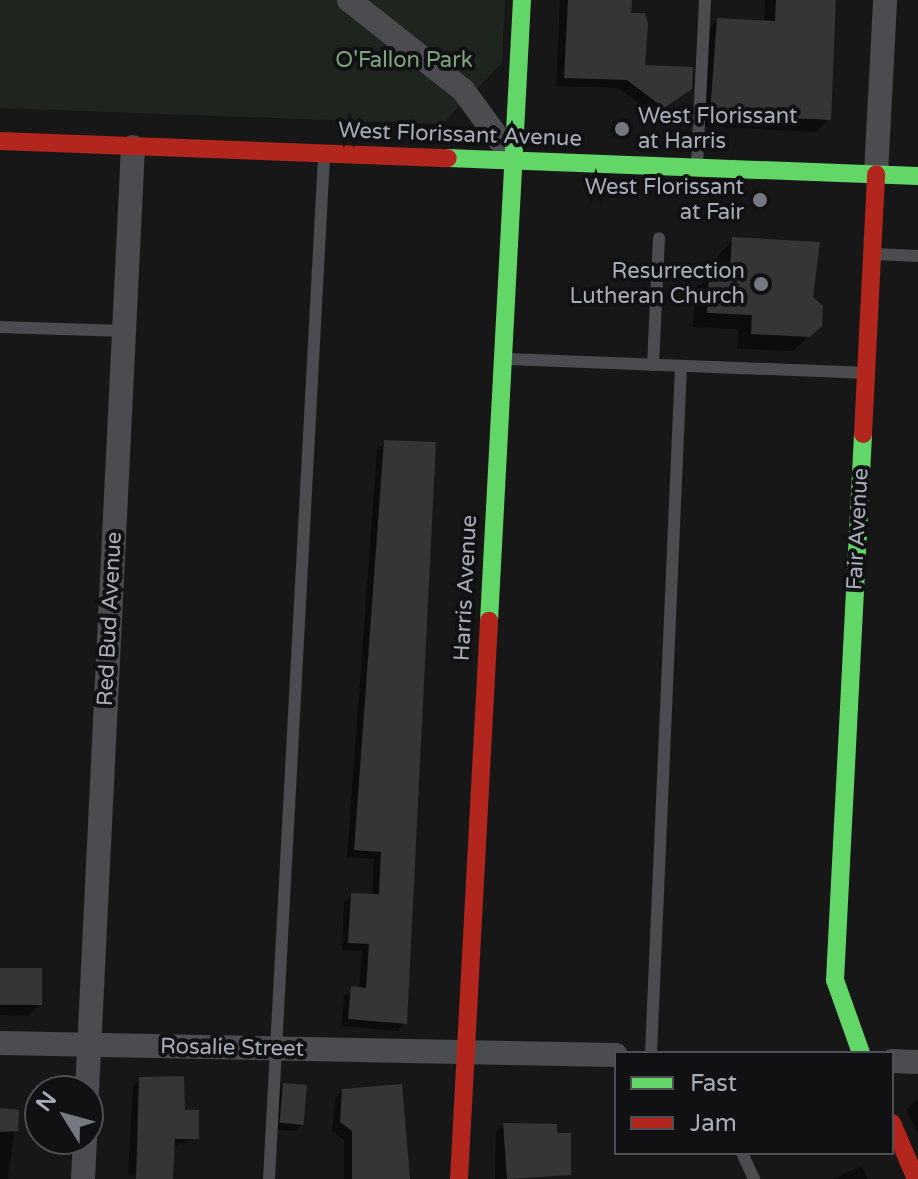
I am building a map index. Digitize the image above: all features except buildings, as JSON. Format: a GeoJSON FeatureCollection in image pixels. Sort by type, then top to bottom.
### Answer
{"type":"FeatureCollection","features":[{"type":"Feature","properties":{"kind":"street"},"geometry":{"type":"LineString","coordinates":[[349,0],[393,31],[463,90],[514,160]]}},
{"type":"Feature","properties":{"kind":"street"},"geometry":{"type":"LineString","coordinates":[[370,0],[393,31]]}},
{"type":"Feature","properties":{"kind":"street","name":"Harris Avenue"},"geometry":{"type":"LineString","coordinates":[[459,1179],[522,0]]}},
{"type":"Feature","properties":{"kind":"street","name":"Fair Avenue"},"geometry":{"type":"LineString","coordinates":[[860,1051],[842,1016],[835,980],[885,0]]}},
{"type":"Feature","properties":{"kind":"street","name":"West Florissant Avenue"},"geometry":{"type":"LineString","coordinates":[[0,141],[918,176]]}},
{"type":"Feature","properties":{"kind":"street","name":"Red Bud Avenue"},"geometry":{"type":"LineString","coordinates":[[88,1075],[133,147]]}},
{"type":"Feature","properties":{"kind":"street","name":"Rosalie Street"},"geometry":{"type":"LineString","coordinates":[[0,1043],[614,1055]]}},
{"type":"Feature","properties":{"kind":"street"},"geometry":{"type":"LineString","coordinates":[[894,1061],[918,1062]]}},
{"type":"Feature","properties":{"kind":"street"},"geometry":{"type":"LineString","coordinates":[[894,1128],[916,1179]]}},
{"type":"Feature","properties":{"kind":"street"},"geometry":{"type":"LineString","coordinates":[[83,1179],[84,1155]]}},
{"type":"Feature","properties":{"kind":"lane"},"geometry":{"type":"LineString","coordinates":[[697,167],[705,0]]}},
{"type":"Feature","properties":{"kind":"lane"},"geometry":{"type":"LineString","coordinates":[[269,1179],[324,154]]}},
{"type":"Feature","properties":{"kind":"lane"},"geometry":{"type":"LineString","coordinates":[[653,365],[659,238]]}},
{"type":"Feature","properties":{"kind":"lane"},"geometry":{"type":"LineString","coordinates":[[872,254],[918,256]]}},
{"type":"Feature","properties":{"kind":"lane"},"geometry":{"type":"LineString","coordinates":[[0,327],[124,331]]}},
{"type":"Feature","properties":{"kind":"lane"},"geometry":{"type":"LineString","coordinates":[[503,359],[866,373]]}},
{"type":"Feature","properties":{"kind":"lane"},"geometry":{"type":"LineString","coordinates":[[651,1051],[681,367]]}},
{"type":"Feature","properties":{"kind":"lane"},"geometry":{"type":"LineString","coordinates":[[743,1155],[754,1179]]}},
{"type":"Feature","properties":{"kind":"green space","name":"O'Fallon Park"},"geometry":{"type":"Polygon","coordinates":[[[0,0],[505,0],[502,63],[442,124],[0,108],[0,0]]]}},
{"type":"Feature","properties":{"kind":"traffic: fast"},"geometry":{"type":"LineString","coordinates":[[489,621],[522,0]]}},
{"type":"Feature","properties":{"kind":"traffic: fast"},"geometry":{"type":"LineString","coordinates":[[448,158],[918,176]]}},
{"type":"Feature","properties":{"kind":"traffic: fast"},"geometry":{"type":"LineString","coordinates":[[860,1051],[835,980],[863,434]]}},
{"type":"Feature","properties":{"kind":"traffic: jam"},"geometry":{"type":"LineString","coordinates":[[0,141],[448,158]]}},
{"type":"Feature","properties":{"kind":"traffic: jam"},"geometry":{"type":"LineString","coordinates":[[863,434],[876,174]]}},
{"type":"Feature","properties":{"kind":"traffic: jam"},"geometry":{"type":"LineString","coordinates":[[459,1179],[489,621]]}},
{"type":"Feature","properties":{"kind":"traffic: jam"},"geometry":{"type":"LineString","coordinates":[[894,1128],[916,1179]]}},
{"type":"Feature","properties":{"kind":"place","name":"West Florissant at Harris"},"geometry":{"type":"Point","coordinates":[622,129]}},
{"type":"Feature","properties":{"kind":"place","name":"West Florissant at Fair"},"geometry":{"type":"Point","coordinates":[760,200]}},
{"type":"Feature","properties":{"kind":"place","name":"Resurrection Lutheran Church"},"geometry":{"type":"Point","coordinates":[761,284]}}]}
